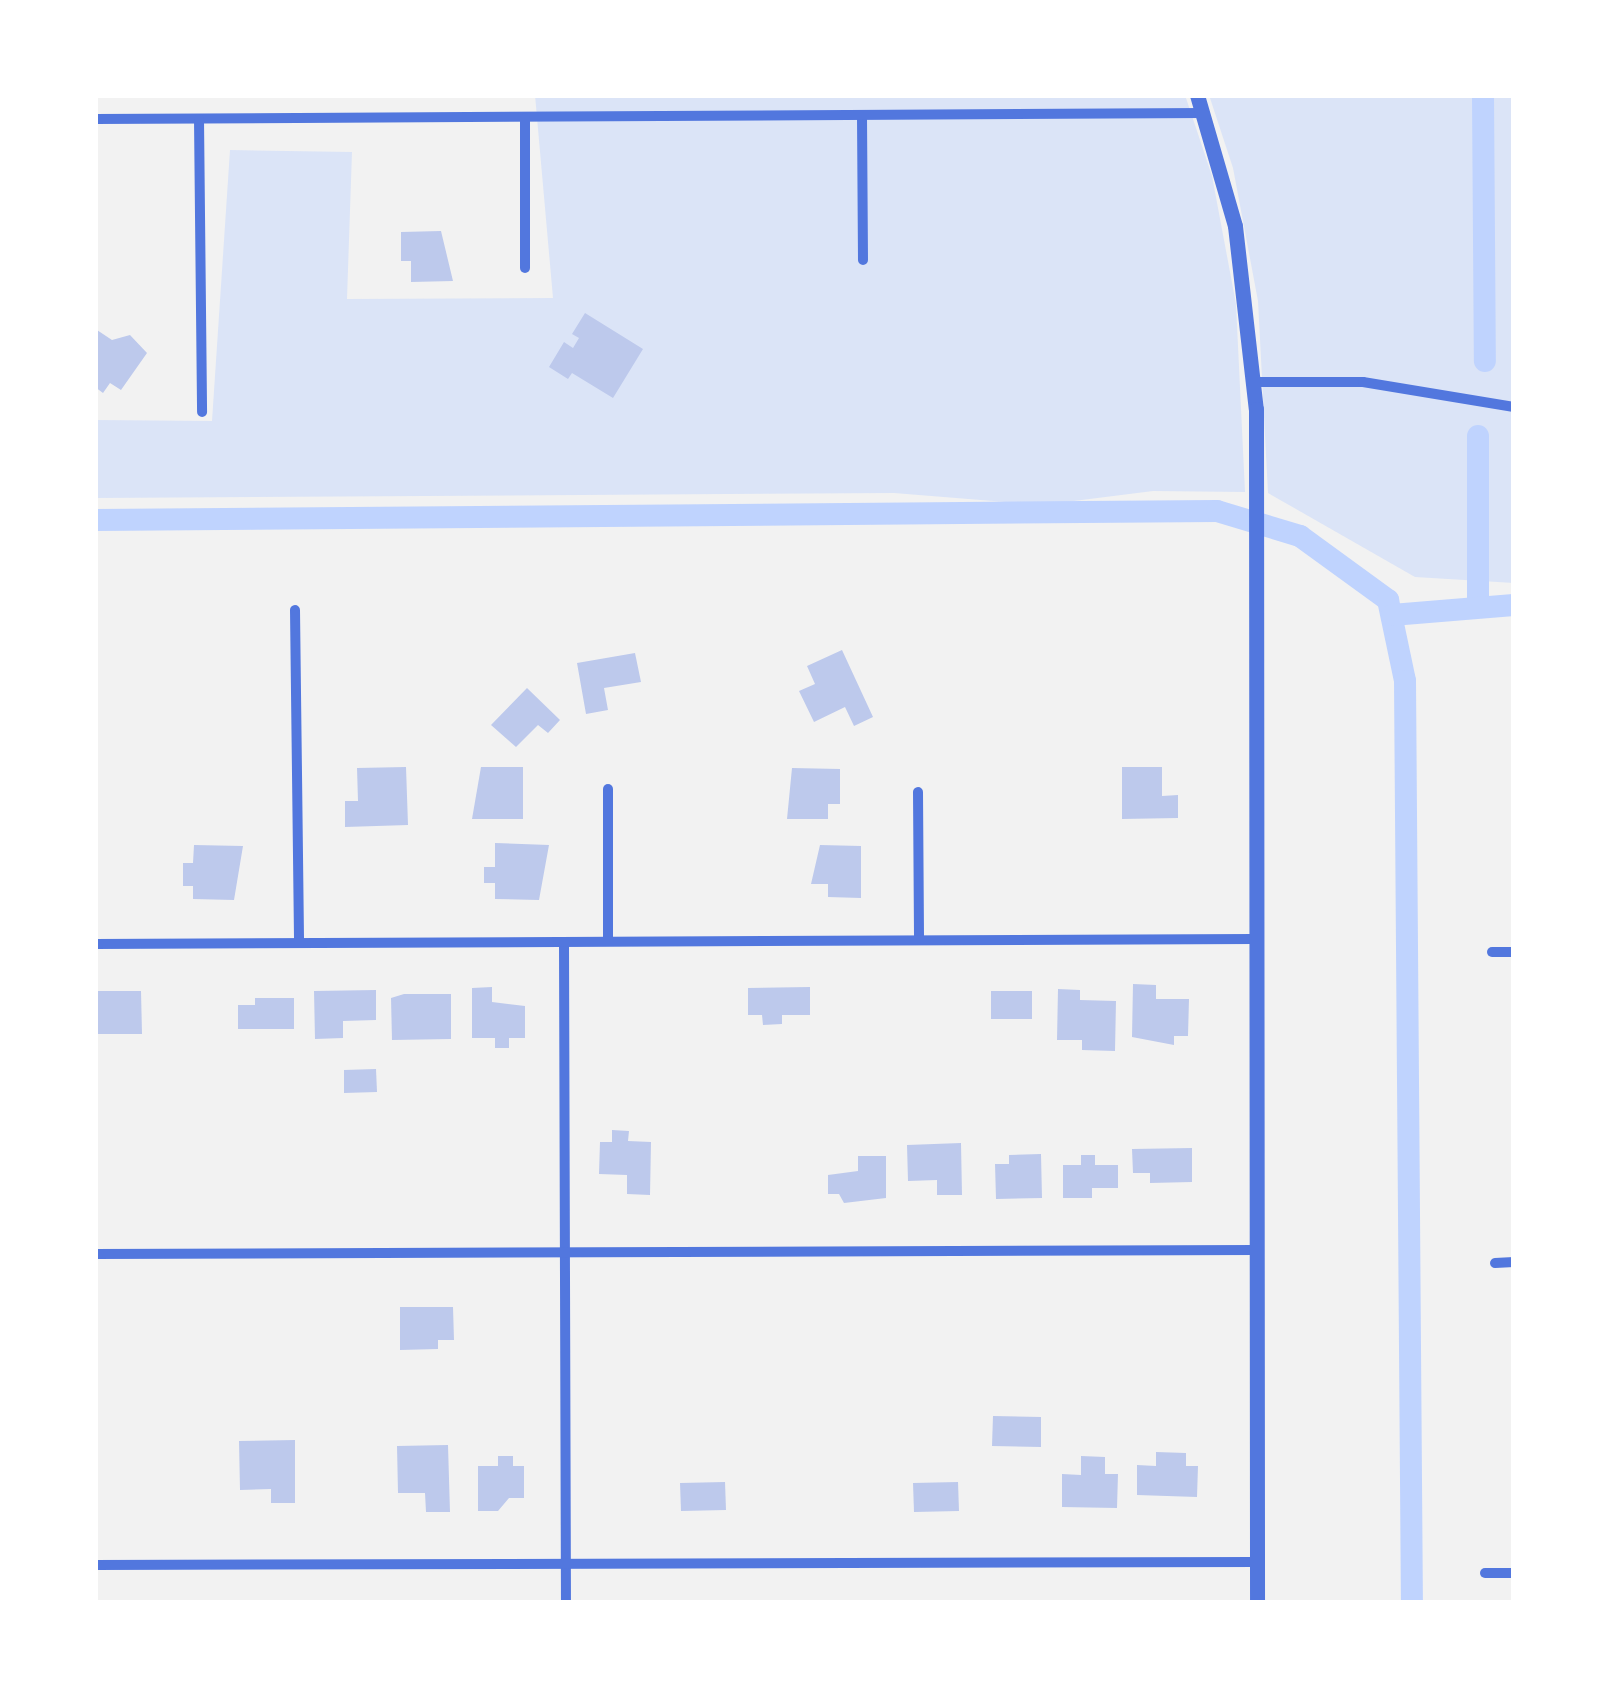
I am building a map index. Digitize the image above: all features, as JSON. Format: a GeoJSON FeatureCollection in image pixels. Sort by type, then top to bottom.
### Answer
{"type":"FeatureCollection","features":[{"type":"Feature","properties":{"kind":"street"},"geometry":{"type":"LineString","coordinates":[[1197,95],[1235,226],[1254,382],[1257,1603]]}},
{"type":"Feature","properties":{"kind":"street"},"geometry":{"type":"LineString","coordinates":[[95,119],[1204,113]]}},
{"type":"Feature","properties":{"kind":"street"},"geometry":{"type":"LineString","coordinates":[[862,117],[863,260]]}},
{"type":"Feature","properties":{"kind":"street"},"geometry":{"type":"LineString","coordinates":[[525,268],[526,118]]}},
{"type":"Feature","properties":{"kind":"street"},"geometry":{"type":"LineString","coordinates":[[199,120],[202,412]]}},
{"type":"Feature","properties":{"kind":"street"},"geometry":{"type":"LineString","coordinates":[[1254,382],[1362,382],[1514,407]]}},
{"type":"Feature","properties":{"kind":"street"},"geometry":{"type":"LineString","coordinates":[[296,610],[298,942]]}},
{"type":"Feature","properties":{"kind":"street"},"geometry":{"type":"LineString","coordinates":[[608,789],[608,941]]}},
{"type":"Feature","properties":{"kind":"street"},"geometry":{"type":"LineString","coordinates":[[918,792],[918,940]]}},
{"type":"Feature","properties":{"kind":"street"},"geometry":{"type":"LineString","coordinates":[[95,944],[1254,940]]}},
{"type":"Feature","properties":{"kind":"street"},"geometry":{"type":"LineString","coordinates":[[564,942],[566,1603]]}},
{"type":"Feature","properties":{"kind":"street"},"geometry":{"type":"LineString","coordinates":[[1492,952],[1514,952]]}},
{"type":"Feature","properties":{"kind":"street"},"geometry":{"type":"LineString","coordinates":[[95,1254],[1256,1250]]}},
{"type":"Feature","properties":{"kind":"street"},"geometry":{"type":"LineString","coordinates":[[1495,1263],[1514,1262]]}},
{"type":"Feature","properties":{"kind":"street"},"geometry":{"type":"LineString","coordinates":[[95,1565],[1257,1562]]}},
{"type":"Feature","properties":{"kind":"street"},"geometry":{"type":"LineString","coordinates":[[1484,1573],[1514,1572]]}},
{"type":"Feature","properties":{"kind":"shaded area"},"geometry":{"type":"Polygon","coordinates":[[[535,95],[1185,95],[1212,176],[1236,304],[1245,492],[1153,491],[1042,505],[894,493],[95,498],[95,420],[212,421],[230,150],[352,152],[347,299],[553,298],[535,95]]]}},
{"type":"Feature","properties":{"kind":"shaded area"},"geometry":{"type":"Polygon","coordinates":[[[1209,95],[1514,95],[1514,583],[1415,577],[1268,493],[1258,301],[1233,168],[1209,95]]]}},
{"type":"Feature","properties":{"kind":"building"},"geometry":{"type":"Polygon","coordinates":[[[441,231],[453,281],[411,282],[411,261],[401,261],[401,232],[441,231]]]}},
{"type":"Feature","properties":{"kind":"building"},"geometry":{"type":"Polygon","coordinates":[[[585,313],[643,349],[613,398],[572,373],[568,379],[549,367],[564,342],[573,348],[579,338],[572,334],[585,313]]]}},
{"type":"Feature","properties":{"kind":"building"},"geometry":{"type":"Polygon","coordinates":[[[97,330],[112,340],[130,335],[147,353],[121,390],[110,383],[103,393],[95,387],[97,330]]]}},
{"type":"Feature","properties":{"kind":"building"},"geometry":{"type":"Polygon","coordinates":[[[842,650],[873,717],[854,726],[845,707],[814,722],[799,691],[815,684],[807,666],[842,650]]]}},
{"type":"Feature","properties":{"kind":"building"},"geometry":{"type":"Polygon","coordinates":[[[635,653],[641,682],[604,688],[608,710],[586,714],[577,663],[635,653]]]}},
{"type":"Feature","properties":{"kind":"building"},"geometry":{"type":"Polygon","coordinates":[[[527,688],[560,720],[548,733],[538,725],[516,747],[491,725],[527,688]]]}},
{"type":"Feature","properties":{"kind":"building"},"geometry":{"type":"Polygon","coordinates":[[[406,767],[408,825],[345,827],[345,801],[358,801],[357,768],[406,767]]]}},
{"type":"Feature","properties":{"kind":"building"},"geometry":{"type":"Polygon","coordinates":[[[481,767],[523,767],[523,819],[472,819],[481,767]]]}},
{"type":"Feature","properties":{"kind":"building"},"geometry":{"type":"Polygon","coordinates":[[[1122,767],[1162,767],[1162,796],[1178,795],[1178,818],[1122,819],[1122,767]]]}},
{"type":"Feature","properties":{"kind":"building"},"geometry":{"type":"Polygon","coordinates":[[[792,768],[840,769],[840,804],[828,804],[828,819],[787,819],[792,768]]]}},
{"type":"Feature","properties":{"kind":"building"},"geometry":{"type":"Polygon","coordinates":[[[495,843],[549,845],[539,900],[495,899],[495,883],[484,883],[484,867],[495,867],[495,843]]]}},
{"type":"Feature","properties":{"kind":"building"},"geometry":{"type":"Polygon","coordinates":[[[194,845],[243,846],[234,900],[193,899],[193,886],[183,886],[183,863],[193,863],[194,845]]]}},
{"type":"Feature","properties":{"kind":"building"},"geometry":{"type":"Polygon","coordinates":[[[820,845],[861,846],[861,898],[828,897],[828,884],[811,884],[820,845]]]}},
{"type":"Feature","properties":{"kind":"building"},"geometry":{"type":"Polygon","coordinates":[[[1133,984],[1156,985],[1156,999],[1189,999],[1188,1036],[1174,1036],[1174,1045],[1132,1037],[1133,984]]]}},
{"type":"Feature","properties":{"kind":"building"},"geometry":{"type":"Polygon","coordinates":[[[492,987],[492,1002],[525,1006],[525,1038],[509,1038],[509,1048],[495,1048],[495,1038],[472,1038],[472,988],[492,987]]]}},
{"type":"Feature","properties":{"kind":"building"},"geometry":{"type":"Polygon","coordinates":[[[810,987],[810,1015],[782,1015],[782,1024],[763,1025],[762,1015],[748,1015],[748,988],[810,987]]]}},
{"type":"Feature","properties":{"kind":"building"},"geometry":{"type":"Polygon","coordinates":[[[1058,989],[1080,990],[1080,1000],[1116,1001],[1115,1051],[1082,1050],[1082,1040],[1057,1040],[1058,989]]]}},
{"type":"Feature","properties":{"kind":"building"},"geometry":{"type":"Polygon","coordinates":[[[376,990],[376,1020],[343,1021],[343,1038],[315,1039],[314,991],[376,990]]]}},
{"type":"Feature","properties":{"kind":"building"},"geometry":{"type":"Polygon","coordinates":[[[95,991],[141,991],[142,1034],[95,1034],[95,991]]]}},
{"type":"Feature","properties":{"kind":"building"},"geometry":{"type":"Polygon","coordinates":[[[991,991],[1032,991],[1032,1019],[991,1019],[991,991]]]}},
{"type":"Feature","properties":{"kind":"building"},"geometry":{"type":"Polygon","coordinates":[[[404,994],[451,994],[451,1039],[392,1040],[391,998],[404,994]]]}},
{"type":"Feature","properties":{"kind":"building"},"geometry":{"type":"Polygon","coordinates":[[[255,998],[294,998],[294,1029],[238,1029],[238,1005],[255,1005],[255,998]]]}},
{"type":"Feature","properties":{"kind":"building"},"geometry":{"type":"Polygon","coordinates":[[[376,1069],[377,1092],[344,1093],[344,1070],[376,1069]]]}},
{"type":"Feature","properties":{"kind":"building"},"geometry":{"type":"Polygon","coordinates":[[[612,1130],[629,1131],[628,1141],[651,1142],[650,1195],[627,1194],[627,1175],[599,1174],[600,1142],[612,1142],[612,1130]]]}},
{"type":"Feature","properties":{"kind":"building"},"geometry":{"type":"Polygon","coordinates":[[[961,1143],[962,1195],[937,1195],[937,1180],[908,1181],[907,1145],[961,1143]]]}},
{"type":"Feature","properties":{"kind":"building"},"geometry":{"type":"Polygon","coordinates":[[[1192,1148],[1192,1182],[1150,1183],[1150,1173],[1133,1173],[1132,1149],[1192,1148]]]}},
{"type":"Feature","properties":{"kind":"building"},"geometry":{"type":"Polygon","coordinates":[[[1041,1154],[1042,1198],[996,1199],[995,1164],[1009,1164],[1009,1155],[1041,1154]]]}},
{"type":"Feature","properties":{"kind":"building"},"geometry":{"type":"Polygon","coordinates":[[[1081,1155],[1095,1155],[1095,1165],[1118,1165],[1118,1188],[1092,1188],[1092,1198],[1063,1198],[1063,1165],[1081,1165],[1081,1155]]]}},
{"type":"Feature","properties":{"kind":"building"},"geometry":{"type":"Polygon","coordinates":[[[858,1156],[886,1156],[886,1198],[844,1203],[839,1194],[828,1194],[828,1175],[858,1171],[858,1156]]]}},
{"type":"Feature","properties":{"kind":"building"},"geometry":{"type":"Polygon","coordinates":[[[400,1307],[453,1307],[454,1340],[438,1340],[438,1349],[400,1350],[400,1307]]]}},
{"type":"Feature","properties":{"kind":"building"},"geometry":{"type":"Polygon","coordinates":[[[993,1416],[1041,1417],[1041,1447],[992,1446],[993,1416]]]}},
{"type":"Feature","properties":{"kind":"building"},"geometry":{"type":"Polygon","coordinates":[[[295,1440],[295,1503],[271,1503],[271,1489],[240,1490],[239,1441],[295,1440]]]}},
{"type":"Feature","properties":{"kind":"building"},"geometry":{"type":"Polygon","coordinates":[[[448,1445],[450,1512],[426,1512],[425,1493],[398,1493],[397,1446],[448,1445]]]}},
{"type":"Feature","properties":{"kind":"building"},"geometry":{"type":"Polygon","coordinates":[[[1156,1452],[1186,1453],[1186,1466],[1198,1466],[1197,1497],[1137,1495],[1137,1465],[1156,1466],[1156,1452]]]}},
{"type":"Feature","properties":{"kind":"building"},"geometry":{"type":"Polygon","coordinates":[[[498,1456],[513,1456],[513,1466],[524,1466],[524,1498],[509,1498],[498,1511],[478,1511],[478,1466],[498,1466],[498,1456]]]}},
{"type":"Feature","properties":{"kind":"building"},"geometry":{"type":"Polygon","coordinates":[[[1081,1456],[1105,1457],[1105,1474],[1118,1474],[1117,1508],[1062,1507],[1062,1474],[1081,1475],[1081,1456]]]}},
{"type":"Feature","properties":{"kind":"building"},"geometry":{"type":"Polygon","coordinates":[[[725,1482],[726,1510],[681,1511],[680,1483],[725,1482]]]}},
{"type":"Feature","properties":{"kind":"building"},"geometry":{"type":"Polygon","coordinates":[[[958,1482],[959,1511],[914,1512],[913,1483],[958,1482]]]}},
{"type":"Feature","properties":{"kind":"waterway"},"geometry":{"type":"LineString","coordinates":[[1483,95],[1485,361]]}},
{"type":"Feature","properties":{"kind":"waterway"},"geometry":{"type":"LineString","coordinates":[[1478,436],[1478,605]]}},
{"type":"Feature","properties":{"kind":"waterway"},"geometry":{"type":"LineString","coordinates":[[95,520],[1217,511],[1300,536],[1388,600],[1405,681],[1412,1603]]}},
{"type":"Feature","properties":{"kind":"waterway"},"geometry":{"type":"LineString","coordinates":[[1392,615],[1514,605]]}}]}
